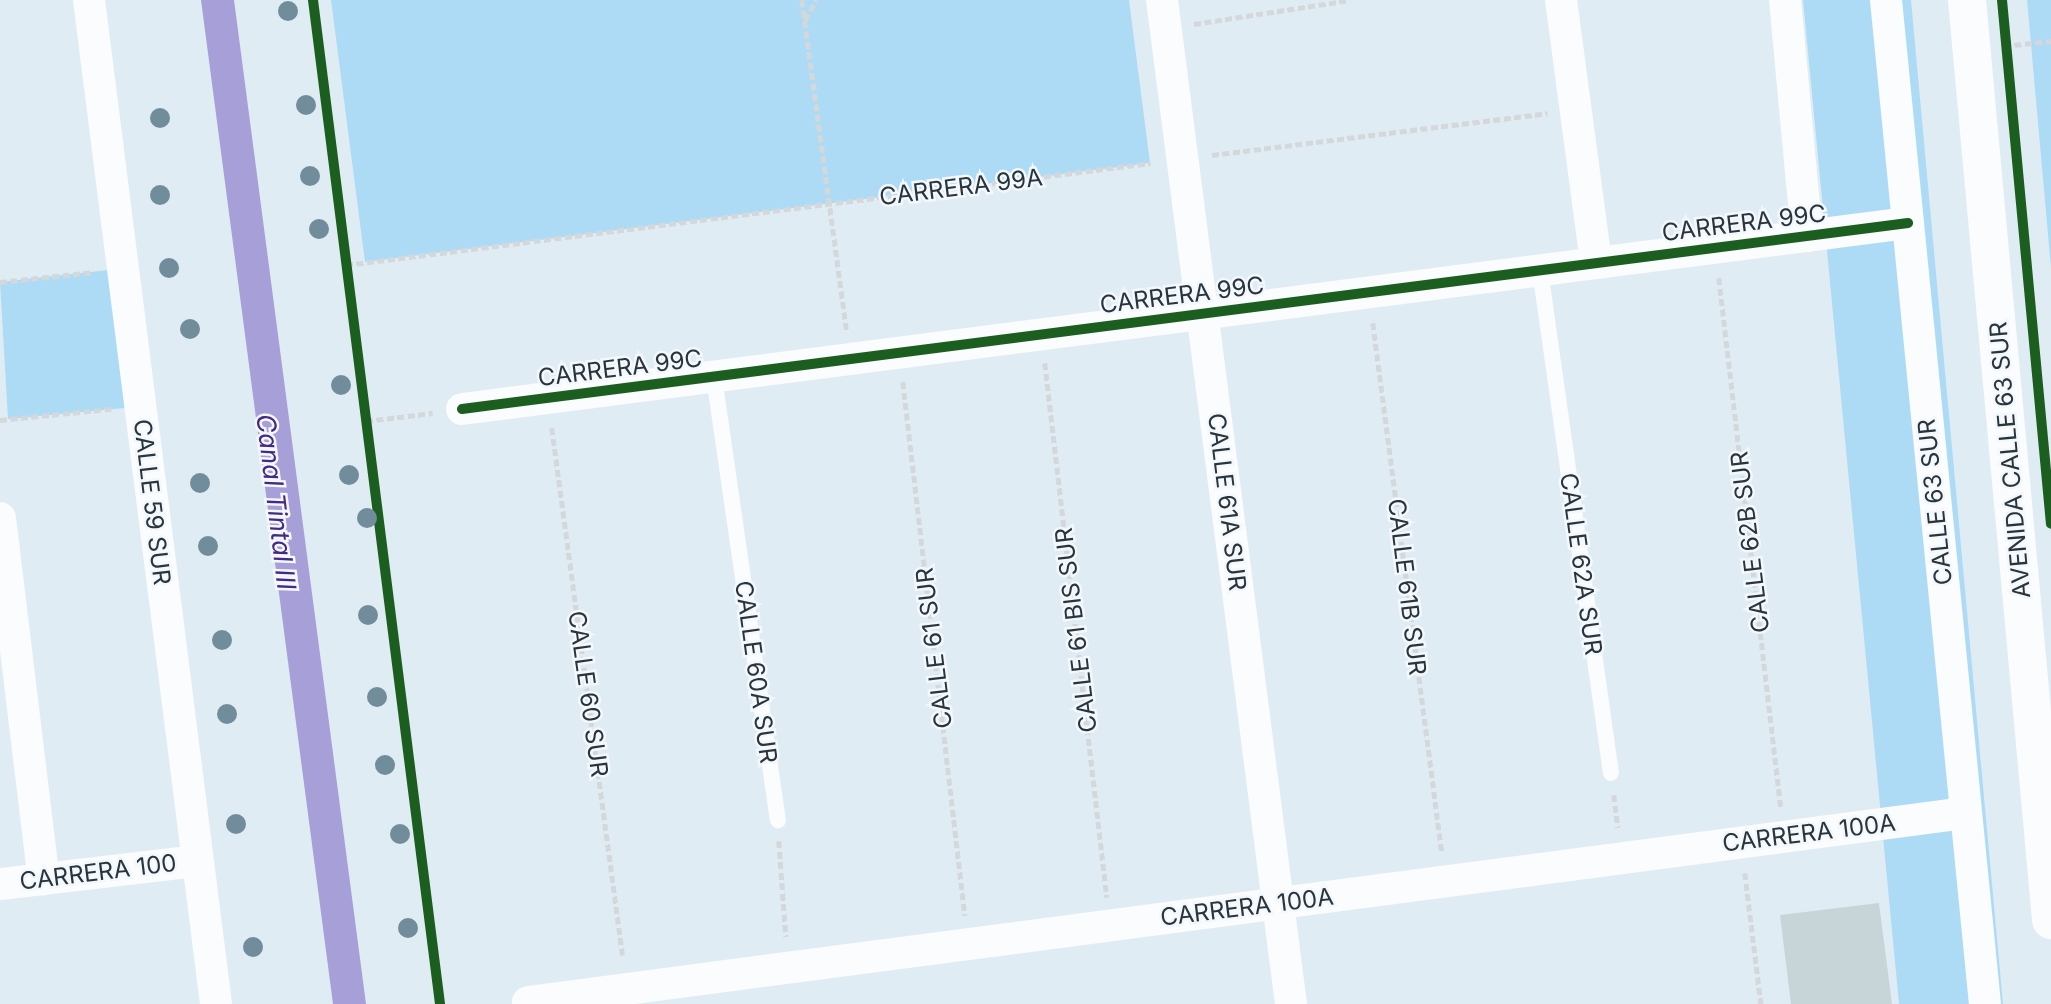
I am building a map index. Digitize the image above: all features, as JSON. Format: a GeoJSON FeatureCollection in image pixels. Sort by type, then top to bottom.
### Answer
{"type":"FeatureCollection","features":[{"type":"Feature","properties":{"kind":"main road","name":"AVENIDA CALLE 63 SUR"},"geometry":{"type":"LineString","coordinates":[[1967,0],[2051,920]]}},
{"type":"Feature","properties":{"kind":"street","name":"CALLE 59 SUR"},"geometry":{"type":"LineString","coordinates":[[89,0],[216,1004]]}},
{"type":"Feature","properties":{"kind":"street"},"geometry":{"type":"LineString","coordinates":[[1561,0],[1596,263]]}},
{"type":"Feature","properties":{"kind":"street"},"geometry":{"type":"LineString","coordinates":[[1785,0],[1807,236]]}},
{"type":"Feature","properties":{"kind":"street","name":"CALLE 63 SUR"},"geometry":{"type":"LineString","coordinates":[[1886,0],[1985,1004]]}},
{"type":"Feature","properties":{"kind":"street","name":"CALLE 61A SUR"},"geometry":{"type":"LineString","coordinates":[[1164,15],[1291,1004]]}},
{"type":"Feature","properties":{"kind":"street","name":"CARRERA 99C"},"geometry":{"type":"LineString","coordinates":[[462,409],[1908,223]]}},
{"type":"Feature","properties":{"kind":"street"},"geometry":{"type":"LineString","coordinates":[[0,518],[44,879]]}},
{"type":"Feature","properties":{"kind":"street","name":"CARRERA 100A"},"geometry":{"type":"LineString","coordinates":[[528,1002],[1966,813]]}},
{"type":"Feature","properties":{"kind":"street","name":"CARRERA 100"},"geometry":{"type":"LineString","coordinates":[[0,884],[196,861]]}},
{"type":"Feature","properties":{"kind":"lane","name":"CALLE 62A SUR"},"geometry":{"type":"LineString","coordinates":[[1540,270],[1611,773]]}},
{"type":"Feature","properties":{"kind":"lane","name":"CALLE 60A SUR"},"geometry":{"type":"LineString","coordinates":[[714,377],[778,820]]}},
{"type":"Feature","properties":{"kind":"path"},"geometry":{"type":"LineString","coordinates":[[802,0],[851,359]]}},
{"type":"Feature","properties":{"kind":"path"},"geometry":{"type":"LineString","coordinates":[[804,20],[816,0]]}},
{"type":"Feature","properties":{"kind":"path"},"geometry":{"type":"LineString","coordinates":[[1164,15],[1350,0]]}},
{"type":"Feature","properties":{"kind":"path"},"geometry":{"type":"LineString","coordinates":[[2005,34],[2007,60]]}},
{"type":"Feature","properties":{"kind":"path"},"geometry":{"type":"LineString","coordinates":[[344,251],[348,278]]}},
{"type":"Feature","properties":{"kind":"path"},"geometry":{"type":"LineString","coordinates":[[0,282],[123,269]]}},
{"type":"Feature","properties":{"kind":"path"},"geometry":{"type":"LineString","coordinates":[[0,420],[140,407]]}},
{"type":"Feature","properties":{"kind":"path"},"geometry":{"type":"LineString","coordinates":[[365,408],[368,435]]}},
{"type":"Feature","properties":{"kind":"path"},"geometry":{"type":"LineString","coordinates":[[366,421],[462,409]]}},
{"type":"Feature","properties":{"kind":"path"},"geometry":{"type":"LineString","coordinates":[[1611,773],[1622,858]]}},
{"type":"Feature","properties":{"kind":"path"},"geometry":{"type":"LineString","coordinates":[[778,820],[789,968]]}},
{"type":"Feature","properties":{"kind":"path"},"geometry":{"type":"LineString","coordinates":[[1742,842],[1761,1004]]}},
{"type":"Feature","properties":{"kind":"shaded area"},"geometry":{"type":"Polygon","coordinates":[[[331,0],[1129,0],[1150,163],[365,262],[331,0]]]}},
{"type":"Feature","properties":{"kind":"shaded area"},"geometry":{"type":"Polygon","coordinates":[[[1803,0],[1911,0],[2003,1004],[1899,1004],[1803,0]]]}},
{"type":"Feature","properties":{"kind":"shaded area"},"geometry":{"type":"Polygon","coordinates":[[[2027,0],[2051,0],[2051,268],[2027,0]]]}},
{"type":"Feature","properties":{"kind":"shaded area"},"geometry":{"type":"Polygon","coordinates":[[[108,270],[125,408],[8,419],[0,282],[108,270]]]}},
{"type":"Feature","properties":{"kind":"water","name":"Canal Tintal III"},"geometry":{"type":"Polygon","coordinates":[[[201,0],[234,0],[366,1004],[333,1004],[201,0]]]}},
{"type":"Feature","properties":{"kind":"building"},"geometry":{"type":"Polygon","coordinates":[[[1879,903],[1892,1004],[1791,1004],[1780,915],[1879,903]]]}},
{"type":"Feature","properties":{"kind":"cycle path"},"geometry":{"type":"LineString","coordinates":[[313,0],[440,1004]]}},
{"type":"Feature","properties":{"kind":"cycle path"},"geometry":{"type":"LineString","coordinates":[[2002,0],[2051,524]]}},
{"type":"Feature","properties":{"kind":"cycle path"},"geometry":{"type":"LineString","coordinates":[[462,409],[1908,223]]}}]}
